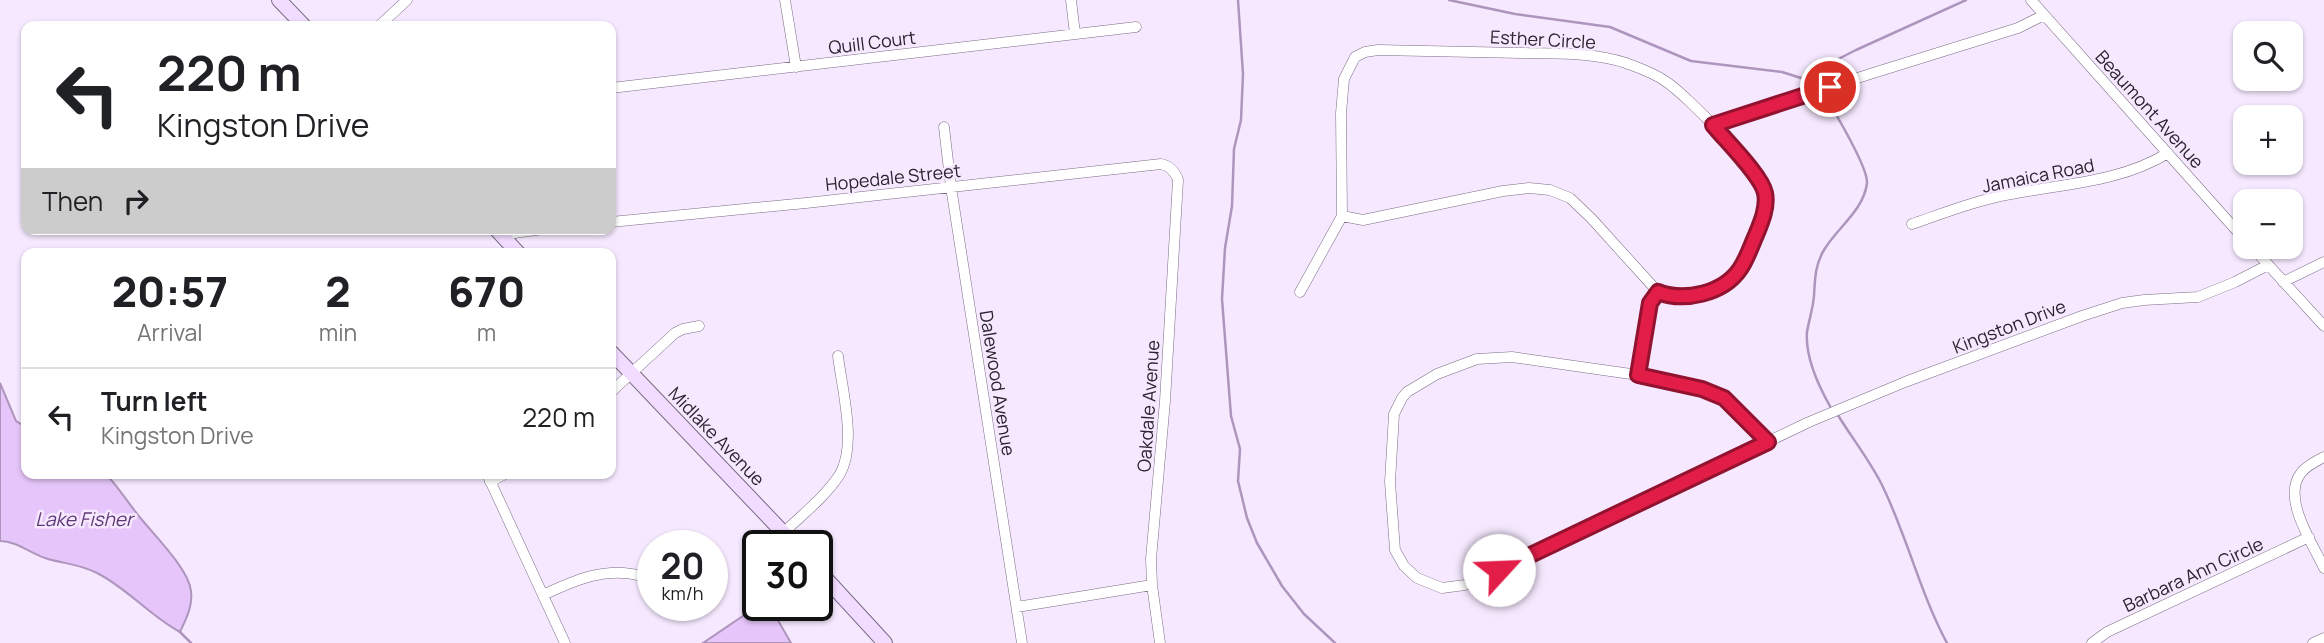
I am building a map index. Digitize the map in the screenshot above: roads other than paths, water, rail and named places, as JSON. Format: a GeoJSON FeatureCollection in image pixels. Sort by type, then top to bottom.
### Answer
{"type":"FeatureCollection","features":[{"type":"Feature","properties":{"kind":"street"},"geometry":{"type":"LineString","coordinates":[[279,0],[299,21]]}},
{"type":"Feature","properties":{"kind":"street"},"geometry":{"type":"LineString","coordinates":[[384,21],[407,0]]}},
{"type":"Feature","properties":{"kind":"street"},"geometry":{"type":"LineString","coordinates":[[785,0],[796,67]]}},
{"type":"Feature","properties":{"kind":"street"},"geometry":{"type":"LineString","coordinates":[[1071,0],[1075,33]]}},
{"type":"Feature","properties":{"kind":"street","name":"Beaumont Avenue"},"geometry":{"type":"LineString","coordinates":[[2031,0],[2233,226]]}},
{"type":"Feature","properties":{"kind":"street"},"geometry":{"type":"LineString","coordinates":[[1713,125],[2018,28],[2044,15]]}},
{"type":"Feature","properties":{"kind":"street","name":"Quill Court"},"geometry":{"type":"LineString","coordinates":[[616,87],[1136,27]]}},
{"type":"Feature","properties":{"kind":"street","name":"Esther Circle"},"geometry":{"type":"LineString","coordinates":[[1300,292],[1342,216],[1341,113],[1344,79],[1355,57],[1378,50],[1576,54],[1615,60],[1665,81],[1713,125],[1762,184],[1766,201],[1761,223],[1739,270],[1723,285],[1683,297],[1658,292]]}},
{"type":"Feature","properties":{"kind":"street","name":"Dalewood Avenue"},"geometry":{"type":"LineString","coordinates":[[944,127],[1022,643]]}},
{"type":"Feature","properties":{"kind":"street","name":"Jamaica Road"},"geometry":{"type":"LineString","coordinates":[[1912,225],[1966,205],[2008,194],[2108,178],[2156,161],[2168,153]]}},
{"type":"Feature","properties":{"kind":"street","name":"Hopedale Street"},"geometry":{"type":"LineString","coordinates":[[616,221],[1161,164],[1167,165],[1175,172]]}},
{"type":"Feature","properties":{"kind":"street","name":"Oakdale Avenue"},"geometry":{"type":"LineString","coordinates":[[1160,643],[1151,559],[1165,401],[1177,203],[1178,180],[1175,172]]}},
{"type":"Feature","properties":{"kind":"street"},"geometry":{"type":"LineString","coordinates":[[1342,216],[1363,220],[1529,188],[1550,190],[1570,198],[1658,292],[1650,303],[1638,375]]}},
{"type":"Feature","properties":{"kind":"street"},"geometry":{"type":"LineString","coordinates":[[501,235],[513,248]]}},
{"type":"Feature","properties":{"kind":"street"},"geometry":{"type":"LineString","coordinates":[[2263,259],[2324,326]]}},
{"type":"Feature","properties":{"kind":"street"},"geometry":{"type":"LineString","coordinates":[[2283,282],[2324,262]]}},
{"type":"Feature","properties":{"kind":"street","name":"Kingston Drive"},"geometry":{"type":"LineString","coordinates":[[1768,442],[1724,398],[1702,389],[1638,375],[1528,358],[1488,358],[1445,371],[1407,392],[1402,398],[1394,414],[1390,482],[1393,543],[1404,566],[1417,578],[1428,584],[1449,588],[1465,585],[1768,442],[1905,382],[2122,303],[2198,297],[2268,265]]}},
{"type":"Feature","properties":{"kind":"street"},"geometry":{"type":"LineString","coordinates":[[616,387],[675,333],[699,326]]}},
{"type":"Feature","properties":{"kind":"street"},"geometry":{"type":"LineString","coordinates":[[786,530],[838,476],[847,456],[848,438],[838,356]]}},
{"type":"Feature","properties":{"kind":"street","name":"Midlake Avenue"},"geometry":{"type":"LineString","coordinates":[[616,357],[780,530]]}},
{"type":"Feature","properties":{"kind":"street"},"geometry":{"type":"LineString","coordinates":[[2324,457],[2301,473],[2294,489],[2294,499],[2324,568]]}},
{"type":"Feature","properties":{"kind":"street"},"geometry":{"type":"LineString","coordinates":[[489,479],[565,643]]}},
{"type":"Feature","properties":{"kind":"street","name":"Barbara Ann Circle"},"geometry":{"type":"LineString","coordinates":[[2092,643],[2107,632],[2309,537]]}},
{"type":"Feature","properties":{"kind":"street"},"geometry":{"type":"LineString","coordinates":[[542,595],[589,575],[609,573],[637,576]]}},
{"type":"Feature","properties":{"kind":"street"},"geometry":{"type":"LineString","coordinates":[[1017,607],[1152,585]]}},
{"type":"Feature","properties":{"kind":"street"},"geometry":{"type":"LineString","coordinates":[[833,586],[885,643]]}},
{"type":"Feature","properties":{"kind":"street"},"geometry":{"type":"LineString","coordinates":[[2313,643],[2324,638]]}},
{"type":"Feature","properties":{"kind":"water","name":"Lake Fisher"},"geometry":{"type":"Polygon","coordinates":[[[0,383],[16,421],[21,424],[21,479],[110,479],[178,564],[189,583],[191,602],[180,632],[97,573],[0,541],[0,383]]]}},
{"type":"Feature","properties":{"kind":"water"},"geometry":{"type":"Polygon","coordinates":[[[742,617],[742,621],[778,621],[791,643],[703,643],[742,617]]]}},
{"type":"Feature","properties":{"kind":"waterway"},"geometry":{"type":"LineString","coordinates":[[1238,0],[1243,74],[1241,120],[1234,149],[1232,206],[1225,248],[1222,299],[1231,416],[1240,449],[1238,481],[1247,518],[1257,543],[1282,586],[1304,614],[1335,643]]}},
{"type":"Feature","properties":{"kind":"waterway"},"geometry":{"type":"LineString","coordinates":[[1449,0],[1515,14],[1610,27],[1691,61],[1782,72],[1801,78],[1814,87]]}},
{"type":"Feature","properties":{"kind":"waterway"},"geometry":{"type":"LineString","coordinates":[[1801,78],[1966,0]]}},
{"type":"Feature","properties":{"kind":"waterway"},"geometry":{"type":"LineString","coordinates":[[1822,94],[1856,152],[1867,183],[1861,202],[1829,242],[1816,272],[1807,342],[1814,372],[1831,408]]}},
{"type":"Feature","properties":{"kind":"waterway"},"geometry":{"type":"LineString","coordinates":[[1836,412],[1882,485],[1947,643]]}},
{"type":"Feature","properties":{"kind":"waterway"},"geometry":{"type":"LineString","coordinates":[[179,631],[191,643]]}}]}
